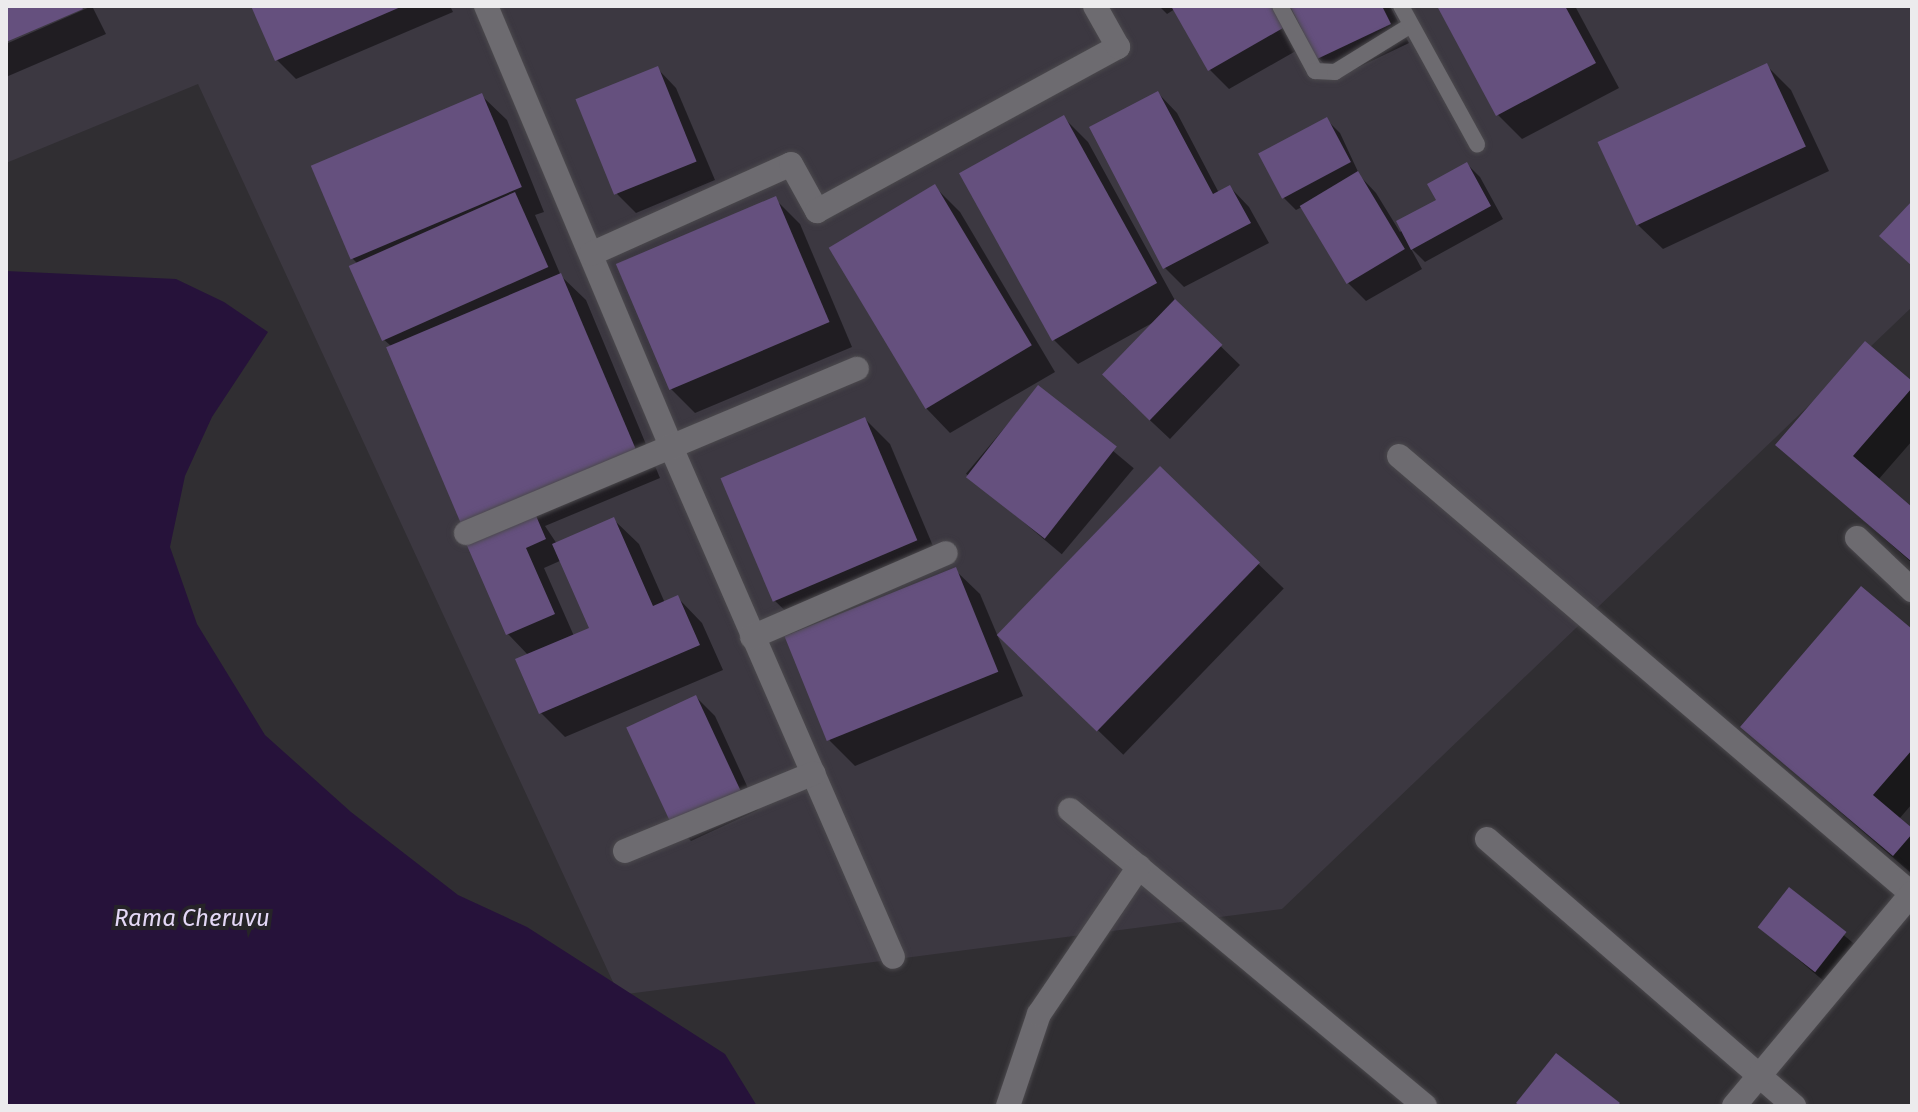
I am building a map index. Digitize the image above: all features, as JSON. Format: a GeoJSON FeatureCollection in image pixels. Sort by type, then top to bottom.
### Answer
{"type":"FeatureCollection","features":[{"type":"Feature","properties":{"kind":"street"},"geometry":{"type":"LineString","coordinates":[[486,6],[752,637],[893,957]]}},
{"type":"Feature","properties":{"kind":"street"},"geometry":{"type":"LineString","coordinates":[[591,254],[791,164],[817,211],[1118,47],[1095,6]]}},
{"type":"Feature","properties":{"kind":"street"},"geometry":{"type":"LineString","coordinates":[[466,533],[857,369]]}},
{"type":"Feature","properties":{"kind":"street"},"geometry":{"type":"LineString","coordinates":[[1399,456],[1912,893],[1761,1078],[1734,1106]]}},
{"type":"Feature","properties":{"kind":"street"},"geometry":{"type":"LineString","coordinates":[[1857,538],[1912,590]]}},
{"type":"Feature","properties":{"kind":"street"},"geometry":{"type":"LineString","coordinates":[[752,637],[946,553]]}},
{"type":"Feature","properties":{"kind":"street"},"geometry":{"type":"LineString","coordinates":[[625,851],[814,773]]}},
{"type":"Feature","properties":{"kind":"street"},"geometry":{"type":"LineString","coordinates":[[1070,810],[1425,1106]]}},
{"type":"Feature","properties":{"kind":"street"},"geometry":{"type":"LineString","coordinates":[[1487,839],[1794,1106]]}},
{"type":"Feature","properties":{"kind":"street"},"geometry":{"type":"LineString","coordinates":[[1008,1106],[1039,1014],[1139,867]]}},
{"type":"Feature","properties":{"kind":"lane"},"geometry":{"type":"LineString","coordinates":[[1280,6],[1315,71],[1335,72],[1411,25]]}},
{"type":"Feature","properties":{"kind":"lane"},"geometry":{"type":"LineString","coordinates":[[1401,6],[1477,144]]}},
{"type":"Feature","properties":{"kind":"shaded area"},"geometry":{"type":"Polygon","coordinates":[[[6,6],[1912,6],[1912,307],[1282,909],[619,995],[198,84],[6,163],[6,6]]]}},
{"type":"Feature","properties":{"kind":"water","name":"Rama Cheruvu"},"geometry":{"type":"Polygon","coordinates":[[[6,271],[176,279],[224,302],[268,332],[212,417],[185,476],[170,547],[197,624],[265,735],[351,812],[458,895],[527,927],[725,1054],[757,1106],[6,1106],[6,271]]]}},
{"type":"Feature","properties":{"kind":"building"},"geometry":{"type":"Polygon","coordinates":[[[6,6],[81,6],[83,9],[6,42],[6,6]]]}},
{"type":"Feature","properties":{"kind":"building"},"geometry":{"type":"Polygon","coordinates":[[[251,6],[403,6],[275,61],[251,6]]]}},
{"type":"Feature","properties":{"kind":"building"},"geometry":{"type":"Polygon","coordinates":[[[1171,6],[1271,6],[1283,28],[1208,71],[1171,6]]]}},
{"type":"Feature","properties":{"kind":"building"},"geometry":{"type":"Polygon","coordinates":[[[1290,6],[1382,6],[1391,24],[1317,59],[1290,6]]]}},
{"type":"Feature","properties":{"kind":"building"},"geometry":{"type":"Polygon","coordinates":[[[1437,6],[1565,6],[1596,63],[1496,116],[1437,6]]]}},
{"type":"Feature","properties":{"kind":"building"},"geometry":{"type":"Polygon","coordinates":[[[1767,63],[1806,146],[1636,225],[1598,142],[1767,63]]]}},
{"type":"Feature","properties":{"kind":"building"},"geometry":{"type":"Polygon","coordinates":[[[658,66],[697,161],[614,195],[575,99],[658,66]]]}},
{"type":"Feature","properties":{"kind":"building"},"geometry":{"type":"Polygon","coordinates":[[[1158,91],[1213,194],[1230,185],[1251,223],[1163,269],[1089,127],[1158,91]]]}},
{"type":"Feature","properties":{"kind":"building"},"geometry":{"type":"Polygon","coordinates":[[[482,93],[522,187],[351,260],[311,166],[482,93]]]}},
{"type":"Feature","properties":{"kind":"building"},"geometry":{"type":"Polygon","coordinates":[[[1064,115],[1157,283],[1052,341],[959,173],[1064,115]]]}},
{"type":"Feature","properties":{"kind":"building"},"geometry":{"type":"Polygon","coordinates":[[[1327,117],[1351,162],[1282,199],[1258,154],[1327,117]]]}},
{"type":"Feature","properties":{"kind":"building"},"geometry":{"type":"Polygon","coordinates":[[[1467,162],[1491,206],[1411,250],[1396,221],[1436,200],[1427,184],[1467,162]]]}},
{"type":"Feature","properties":{"kind":"building"},"geometry":{"type":"Polygon","coordinates":[[[1358,171],[1405,249],[1347,284],[1300,206],[1358,171]]]}},
{"type":"Feature","properties":{"kind":"building"},"geometry":{"type":"Polygon","coordinates":[[[935,184],[1032,345],[926,409],[829,248],[935,184]]]}},
{"type":"Feature","properties":{"kind":"building"},"geometry":{"type":"Polygon","coordinates":[[[515,192],[548,267],[382,341],[349,266],[515,192]]]}},
{"type":"Feature","properties":{"kind":"building"},"geometry":{"type":"Polygon","coordinates":[[[776,196],[830,322],[669,390],[616,264],[776,196]]]}},
{"type":"Feature","properties":{"kind":"building"},"geometry":{"type":"Polygon","coordinates":[[[1912,201],[1912,266],[1879,236],[1912,201]]]}},
{"type":"Feature","properties":{"kind":"building"},"geometry":{"type":"Polygon","coordinates":[[[561,273],[637,452],[462,527],[386,347],[561,273]]]}},
{"type":"Feature","properties":{"kind":"building"},"geometry":{"type":"Polygon","coordinates":[[[1175,299],[1222,345],[1150,420],[1102,375],[1175,299]]]}},
{"type":"Feature","properties":{"kind":"building"},"geometry":{"type":"Polygon","coordinates":[[[1865,341],[1912,381],[1912,388],[1853,456],[1912,507],[1912,562],[1775,445],[1865,341]]]}},
{"type":"Feature","properties":{"kind":"building"},"geometry":{"type":"Polygon","coordinates":[[[1038,385],[1117,447],[1045,539],[966,477],[1038,385]]]}},
{"type":"Feature","properties":{"kind":"building"},"geometry":{"type":"Polygon","coordinates":[[[865,417],[917,540],[773,602],[720,478],[865,417]]]}},
{"type":"Feature","properties":{"kind":"building"},"geometry":{"type":"Polygon","coordinates":[[[1160,466],[1260,563],[1097,732],[997,635],[1160,466]]]}},
{"type":"Feature","properties":{"kind":"building"},"geometry":{"type":"Polygon","coordinates":[[[534,511],[546,539],[526,548],[555,614],[506,635],[465,541],[534,511]]]}},
{"type":"Feature","properties":{"kind":"building"},"geometry":{"type":"Polygon","coordinates":[[[614,517],[653,606],[678,595],[700,645],[539,714],[515,659],[589,628],[552,544],[614,517]]]}},
{"type":"Feature","properties":{"kind":"building"},"geometry":{"type":"Polygon","coordinates":[[[956,567],[998,672],[827,741],[784,636],[956,567]]]}},
{"type":"Feature","properties":{"kind":"building"},"geometry":{"type":"Polygon","coordinates":[[[1861,586],[1912,629],[1912,750],[1873,795],[1912,828],[1912,834],[1893,856],[1740,727],[1861,586]]]}},
{"type":"Feature","properties":{"kind":"building"},"geometry":{"type":"Polygon","coordinates":[[[696,695],[741,791],[671,824],[626,728],[696,695]]]}},
{"type":"Feature","properties":{"kind":"building"},"geometry":{"type":"Polygon","coordinates":[[[1789,887],[1847,932],[1815,972],[1758,927],[1789,887]]]}},
{"type":"Feature","properties":{"kind":"building"},"geometry":{"type":"Polygon","coordinates":[[[1556,1053],[1620,1103],[1617,1106],[1520,1106],[1516,1103],[1556,1053]]]}}]}
